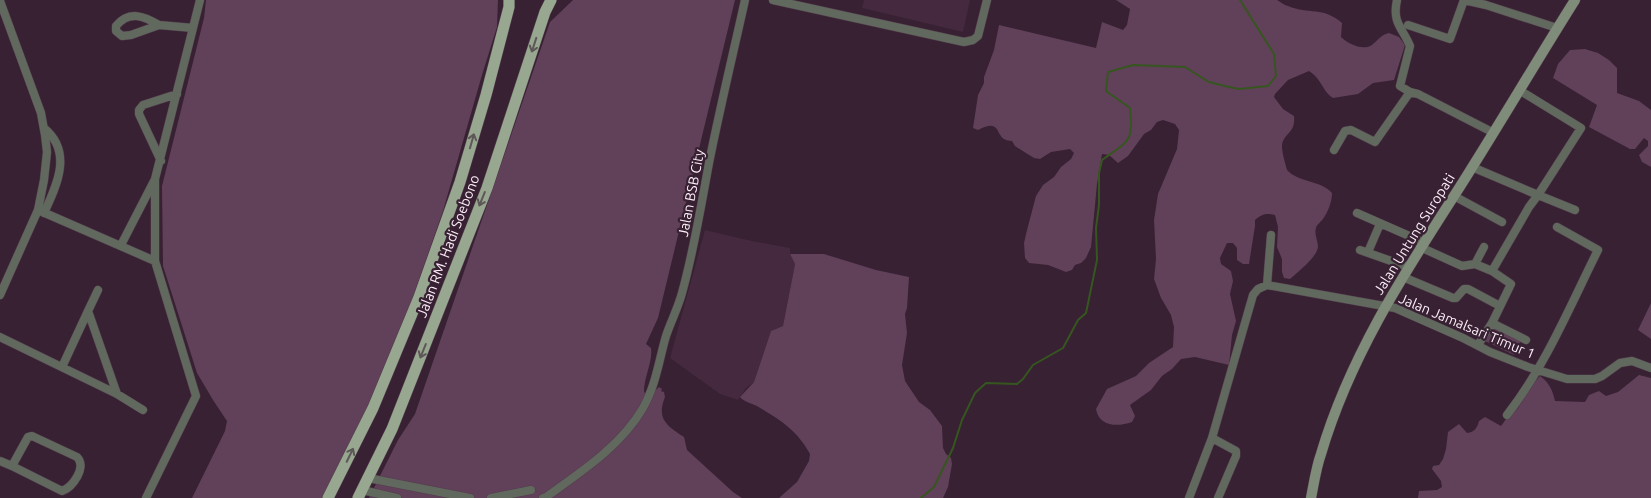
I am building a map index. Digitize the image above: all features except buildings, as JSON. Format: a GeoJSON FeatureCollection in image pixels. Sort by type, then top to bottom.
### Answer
{"type":"FeatureCollection","features":[{"type":"Feature","properties":{"kind":"main road","name":"Jalan RM. Hadi Soebono"},"geometry":{"type":"LineString","coordinates":[[328,498],[373,408],[419,297],[460,182],[509,7],[508,0]]}},
{"type":"Feature","properties":{"kind":"main road","name":"Jalan RM. Hadi Soebono"},"geometry":{"type":"LineString","coordinates":[[360,494],[392,429],[487,188],[545,12],[551,0]]}},
{"type":"Feature","properties":{"kind":"main road","name":"Jalan Untung Suropati"},"geometry":{"type":"LineString","coordinates":[[1311,498],[1320,456],[1337,407],[1365,344],[1421,245],[1454,196],[1575,0]]}},
{"type":"Feature","properties":{"kind":"street"},"geometry":{"type":"LineString","coordinates":[[121,245],[155,179],[161,161],[200,0]]}},
{"type":"Feature","properties":{"kind":"street","name":"Jalan BSB City"},"geometry":{"type":"LineString","coordinates":[[543,498],[590,466],[609,449],[643,408],[652,388],[666,335],[682,295],[745,0]]}},
{"type":"Feature","properties":{"kind":"street"},"geometry":{"type":"LineString","coordinates":[[773,0],[964,42],[973,40],[978,36],[987,0]]}},
{"type":"Feature","properties":{"kind":"street"},"geometry":{"type":"LineString","coordinates":[[1397,0],[1396,20],[1410,46],[1400,86],[1492,132]]}},
{"type":"Feature","properties":{"kind":"street"},"geometry":{"type":"LineString","coordinates":[[1408,25],[1450,39],[1464,0],[1487,3],[1557,28]]}},
{"type":"Feature","properties":{"kind":"street"},"geometry":{"type":"LineString","coordinates":[[0,1],[41,113],[44,128],[46,162],[41,211]]}},
{"type":"Feature","properties":{"kind":"street"},"geometry":{"type":"LineString","coordinates":[[160,25],[122,36],[116,30],[116,26],[120,22],[127,17],[136,15],[160,25],[193,28]]}},
{"type":"Feature","properties":{"kind":"street"},"geometry":{"type":"LineString","coordinates":[[1492,271],[1529,207],[1581,128],[1519,90]]}},
{"type":"Feature","properties":{"kind":"street"},"geometry":{"type":"LineString","coordinates":[[1334,150],[1345,131],[1348,130],[1375,142],[1410,92]]}},
{"type":"Feature","properties":{"kind":"street"},"geometry":{"type":"LineString","coordinates":[[161,161],[139,114],[139,110],[143,105],[177,94]]}},
{"type":"Feature","properties":{"kind":"street"},"geometry":{"type":"LineString","coordinates":[[0,295],[41,211],[58,182],[61,164],[58,148],[52,134],[44,128]]}},
{"type":"Feature","properties":{"kind":"street"},"geometry":{"type":"LineString","coordinates":[[1472,167],[1575,210]]}},
{"type":"Feature","properties":{"kind":"street"},"geometry":{"type":"LineString","coordinates":[[146,498],[196,396],[155,261],[155,179]]}},
{"type":"Feature","properties":{"kind":"street"},"geometry":{"type":"LineString","coordinates":[[1454,196],[1502,222]]}},
{"type":"Feature","properties":{"kind":"street"},"geometry":{"type":"LineString","coordinates":[[41,211],[155,261]]}},
{"type":"Feature","properties":{"kind":"street"},"geometry":{"type":"LineString","coordinates":[[1357,213],[1462,266],[1475,264],[1492,271],[1511,284],[1492,323],[1478,345]]}},
{"type":"Feature","properties":{"kind":"street"},"geometry":{"type":"LineString","coordinates":[[1380,224],[1364,251],[1408,267]]}},
{"type":"Feature","properties":{"kind":"street"},"geometry":{"type":"LineString","coordinates":[[1507,415],[1529,386],[1562,326],[1598,250],[1557,227]]}},
{"type":"Feature","properties":{"kind":"street"},"geometry":{"type":"LineString","coordinates":[[1189,498],[1212,438],[1253,295],[1258,289],[1267,285],[1272,235]]}},
{"type":"Feature","properties":{"kind":"street"},"geometry":{"type":"LineString","coordinates":[[1475,264],[1484,247]]}},
{"type":"Feature","properties":{"kind":"street"},"geometry":{"type":"LineString","coordinates":[[1403,277],[1453,298],[1456,298],[1464,289],[1468,289],[1500,306]]}},
{"type":"Feature","properties":{"kind":"street","name":"Jalan Jamalsari Timur 1"},"geometry":{"type":"LineString","coordinates":[[1267,285],[1395,308],[1490,352],[1528,367],[1567,379],[1595,379],[1620,363],[1632,361],[1651,368]]}},
{"type":"Feature","properties":{"kind":"street"},"geometry":{"type":"LineString","coordinates":[[62,367],[98,290]]}},
{"type":"Feature","properties":{"kind":"street"},"geometry":{"type":"LineString","coordinates":[[88,311],[117,394]]}},
{"type":"Feature","properties":{"kind":"street"},"geometry":{"type":"LineString","coordinates":[[1492,323],[1526,340]]}},
{"type":"Feature","properties":{"kind":"street"},"geometry":{"type":"LineString","coordinates":[[0,337],[117,394],[143,410]]}},
{"type":"Feature","properties":{"kind":"street"},"geometry":{"type":"LineString","coordinates":[[0,460],[12,466],[62,491],[68,489],[73,484],[82,464],[77,457],[36,436],[32,436],[28,437],[12,466]]}},
{"type":"Feature","properties":{"kind":"street"},"geometry":{"type":"LineString","coordinates":[[1212,438],[1236,451],[1236,456],[1218,498]]}},
{"type":"Feature","properties":{"kind":"street"},"geometry":{"type":"LineString","coordinates":[[368,478],[470,498]]}},
{"type":"Feature","properties":{"kind":"street"},"geometry":{"type":"LineString","coordinates":[[491,498],[531,490]]}},
{"type":"Feature","properties":{"kind":"street"},"geometry":{"type":"LineString","coordinates":[[360,494],[398,498]]}},
{"type":"Feature","properties":{"kind":"shaded area"},"geometry":{"type":"Polygon","coordinates":[[[206,0],[498,0],[497,27],[443,211],[412,300],[367,409],[325,498],[192,498],[225,431],[227,421],[197,373],[163,266],[162,186],[204,18],[206,0]]]}},
{"type":"Feature","properties":{"kind":"shaded area"},"geometry":{"type":"Polygon","coordinates":[[[573,0],[735,0],[658,318],[646,344],[651,348],[651,353],[644,392],[649,396],[659,387],[662,389],[661,391],[664,392],[665,397],[662,411],[665,421],[684,437],[687,450],[742,498],[369,498],[398,440],[415,414],[550,22],[573,0]]]}},
{"type":"Feature","properties":{"kind":"shaded area"},"geometry":{"type":"Polygon","coordinates":[[[864,0],[970,0],[963,32],[862,8],[864,0]]]}},
{"type":"Feature","properties":{"kind":"shaded area"},"geometry":{"type":"Polygon","coordinates":[[[1116,0],[1277,0],[1296,9],[1328,14],[1335,18],[1342,23],[1341,37],[1357,46],[1370,46],[1389,33],[1399,37],[1405,45],[1394,80],[1373,83],[1358,94],[1333,98],[1326,92],[1314,74],[1309,71],[1288,80],[1275,94],[1274,97],[1283,109],[1294,116],[1293,126],[1282,146],[1287,170],[1298,177],[1322,186],[1332,193],[1328,210],[1316,228],[1317,251],[1307,264],[1290,279],[1284,278],[1282,259],[1277,247],[1278,227],[1275,215],[1269,214],[1264,214],[1255,220],[1249,264],[1243,264],[1237,260],[1237,248],[1233,243],[1227,243],[1220,258],[1221,264],[1231,271],[1233,281],[1230,294],[1236,321],[1232,335],[1229,365],[1195,357],[1181,359],[1162,376],[1151,390],[1130,405],[1135,416],[1132,422],[1121,425],[1105,422],[1098,415],[1096,409],[1107,389],[1136,376],[1149,363],[1173,347],[1174,327],[1171,315],[1161,298],[1154,279],[1156,259],[1154,220],[1158,194],[1177,149],[1179,130],[1175,124],[1163,120],[1157,122],[1151,130],[1144,134],[1128,156],[1118,163],[1109,155],[1102,154],[1091,247],[1086,258],[1081,263],[1066,272],[1048,265],[1029,263],[1025,258],[1024,243],[1036,196],[1043,185],[1054,177],[1061,167],[1071,159],[1074,153],[1070,149],[1051,152],[1040,159],[1034,158],[1015,146],[1012,141],[1002,137],[995,127],[986,126],[978,130],[973,128],[978,95],[984,83],[984,77],[994,50],[999,25],[1096,48],[1102,22],[1123,30],[1127,25],[1130,9],[1116,0]]]}},
{"type":"Feature","properties":{"kind":"shaded area"},"geometry":{"type":"Polygon","coordinates":[[[1585,49],[1598,53],[1617,68],[1617,93],[1639,101],[1651,110],[1651,167],[1642,162],[1639,155],[1648,146],[1648,141],[1644,138],[1635,149],[1630,149],[1589,127],[1597,105],[1553,78],[1558,64],[1570,50],[1585,49]]]}},
{"type":"Feature","properties":{"kind":"shaded area"},"geometry":{"type":"Polygon","coordinates":[[[705,230],[790,248],[790,254],[795,264],[783,326],[771,331],[754,382],[746,388],[738,400],[720,394],[670,358],[705,230]]]}},
{"type":"Feature","properties":{"kind":"shaded area"},"geometry":{"type":"Polygon","coordinates":[[[790,254],[824,254],[876,270],[909,277],[905,314],[907,333],[902,365],[905,381],[919,402],[930,410],[942,426],[943,448],[951,458],[952,464],[948,487],[943,498],[779,498],[797,482],[809,461],[810,454],[805,445],[787,426],[740,397],[754,382],[771,331],[783,326],[795,264],[790,254]]]}},
{"type":"Feature","properties":{"kind":"shaded area"},"geometry":{"type":"Polygon","coordinates":[[[1651,303],[1651,339],[1638,330],[1651,303]]]}},
{"type":"Feature","properties":{"kind":"shaded area"},"geometry":{"type":"Polygon","coordinates":[[[1493,327],[1521,340],[1514,355],[1485,341],[1493,327]]]}},
{"type":"Feature","properties":{"kind":"shaded area"},"geometry":{"type":"Polygon","coordinates":[[[1639,375],[1651,378],[1651,498],[1418,498],[1419,491],[1437,490],[1442,487],[1441,481],[1432,469],[1433,466],[1439,465],[1443,459],[1448,432],[1459,424],[1467,433],[1472,432],[1479,421],[1485,417],[1501,426],[1509,415],[1518,408],[1531,386],[1540,376],[1550,387],[1555,401],[1585,402],[1589,395],[1599,391],[1606,396],[1618,392],[1639,375]]]}},
{"type":"Feature","properties":{"kind":"waterway"},"geometry":{"type":"LineString","coordinates":[[921,498],[934,487],[953,448],[962,420],[975,393],[986,383],[1017,384],[1033,365],[1063,348],[1078,320],[1086,313],[1097,260],[1096,228],[1099,205],[1099,173],[1102,160],[1127,140],[1131,128],[1130,108],[1106,91],[1108,72],[1133,65],[1185,67],[1209,82],[1229,87],[1239,89],[1268,86],[1276,76],[1274,54],[1240,0]]}}]}
